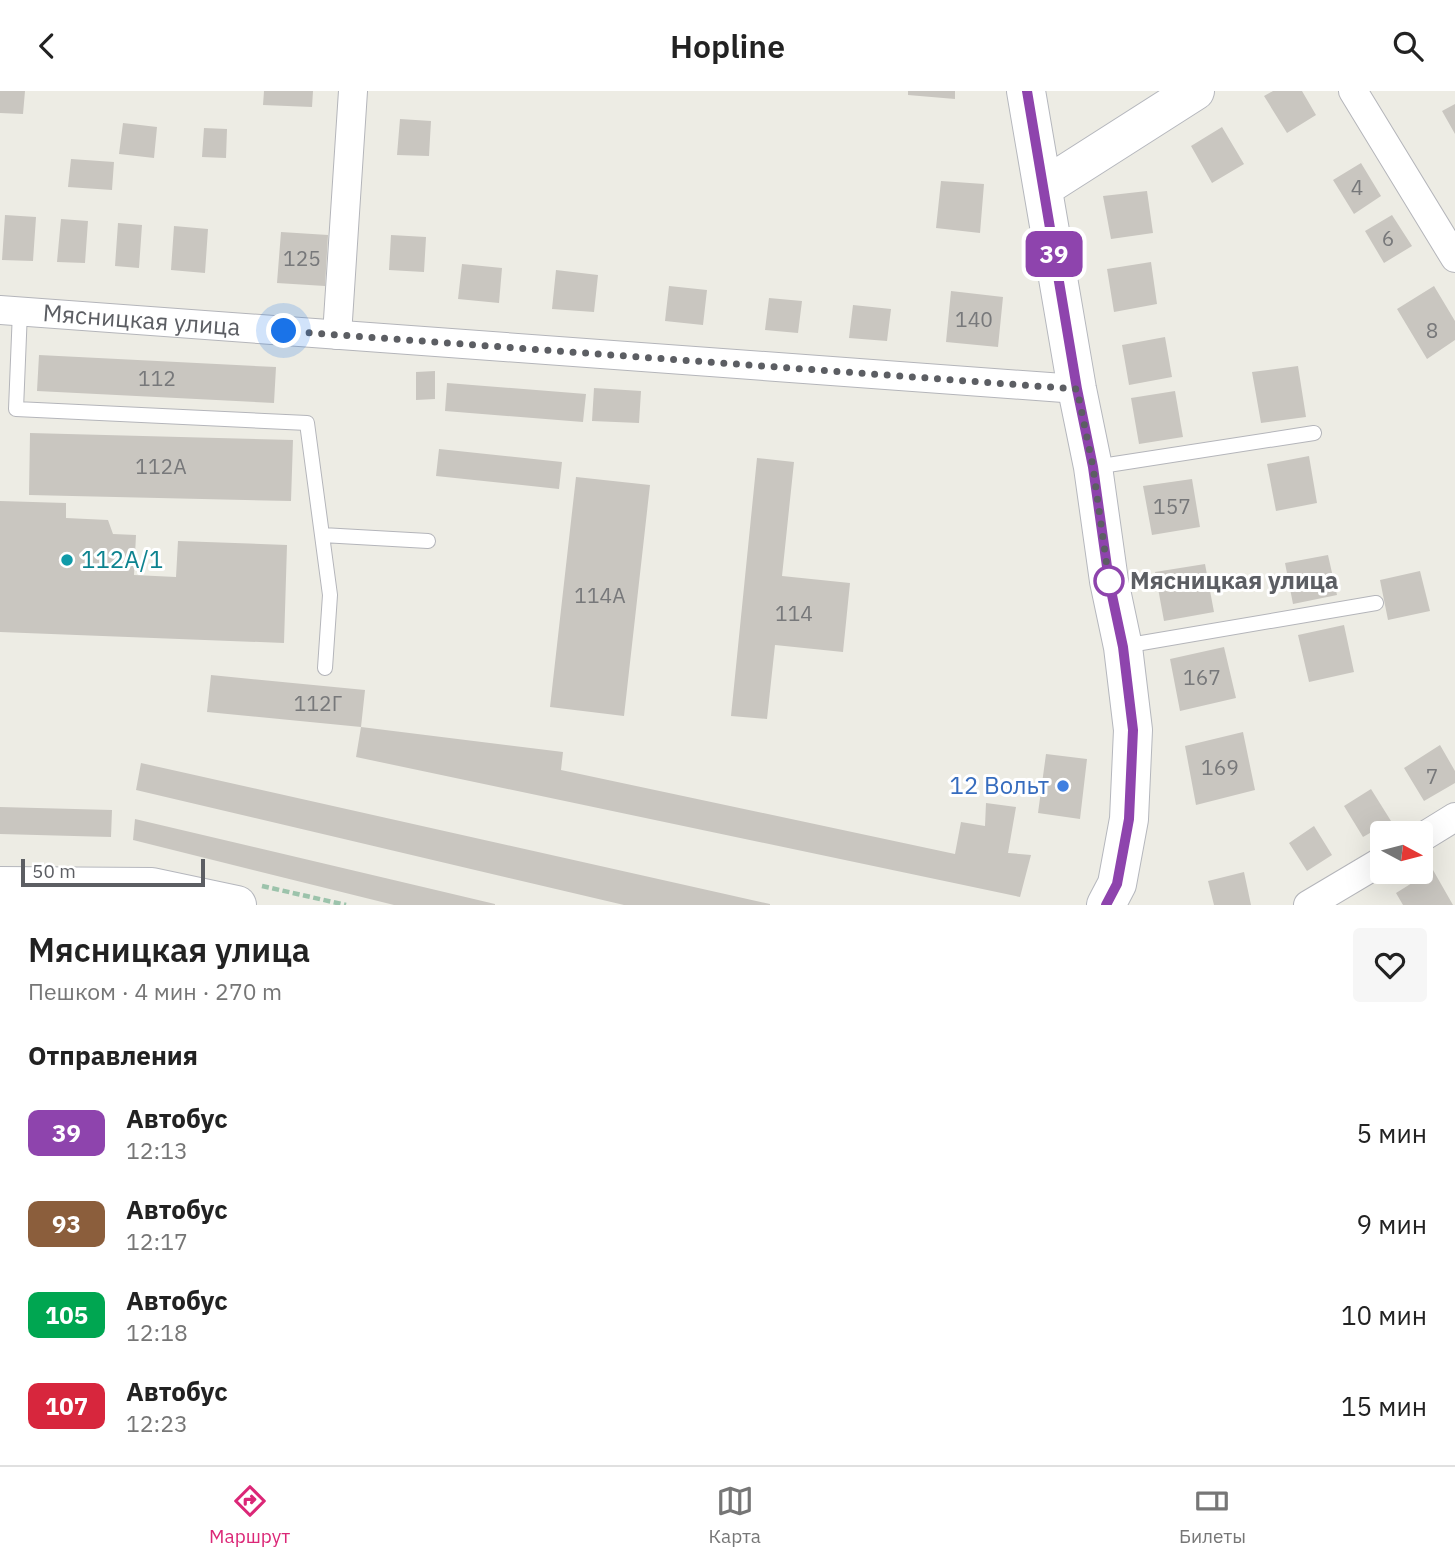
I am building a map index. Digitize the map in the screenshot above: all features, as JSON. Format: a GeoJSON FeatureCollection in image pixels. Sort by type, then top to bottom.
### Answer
{"type":"FeatureCollection","features":[{"type":"Feature","properties":{"kind":"main road"},"geometry":{"type":"LineString","coordinates":[[1027,91],[1077,389],[1093,467],[1109,581],[1123,647],[1133,730],[1129,819],[1117,884],[1106,905]]}},
{"type":"Feature","properties":{"kind":"main road"},"geometry":{"type":"LineString","coordinates":[[1043,188],[1195,91]]}},
{"type":"Feature","properties":{"kind":"main road"},"geometry":{"type":"LineString","coordinates":[[0,886],[237,905]]}},
{"type":"Feature","properties":{"kind":"street"},"geometry":{"type":"LineString","coordinates":[[337,335],[353,91]]}},
{"type":"Feature","properties":{"kind":"street"},"geometry":{"type":"LineString","coordinates":[[1353,91],[1455,258]]}},
{"type":"Feature","properties":{"kind":"street","name":"Мясницкая улица"},"geometry":{"type":"LineString","coordinates":[[10,311],[1077,389]]}},
{"type":"Feature","properties":{"kind":"street"},"geometry":{"type":"LineString","coordinates":[[1433,831],[1455,817]]}},
{"type":"Feature","properties":{"kind":"street"},"geometry":{"type":"LineString","coordinates":[[1308,905],[1370,868]]}},
{"type":"Feature","properties":{"kind":"lane"},"geometry":{"type":"LineString","coordinates":[[10,311],[16,409],[307,423],[330,595],[325,668]]}},
{"type":"Feature","properties":{"kind":"lane"},"geometry":{"type":"LineString","coordinates":[[1093,467],[1314,433]]}},
{"type":"Feature","properties":{"kind":"lane"},"geometry":{"type":"LineString","coordinates":[[322,535],[428,541]]}},
{"type":"Feature","properties":{"kind":"lane"},"geometry":{"type":"LineString","coordinates":[[1123,647],[1376,603]]}},
{"type":"Feature","properties":{"kind":"building"},"geometry":{"type":"Polygon","coordinates":[[[0,91],[25,91],[23,114],[0,113],[0,91]]]}},
{"type":"Feature","properties":{"kind":"building"},"geometry":{"type":"Polygon","coordinates":[[[264,91],[313,91],[312,107],[263,105],[264,91]]]}},
{"type":"Feature","properties":{"kind":"building"},"geometry":{"type":"Polygon","coordinates":[[[908,91],[955,91],[955,99],[908,95],[908,91]]]}},
{"type":"Feature","properties":{"kind":"building"},"geometry":{"type":"Polygon","coordinates":[[[1273,91],[1302,91],[1316,115],[1287,133],[1264,96],[1273,91]]]}},
{"type":"Feature","properties":{"kind":"building"},"geometry":{"type":"Polygon","coordinates":[[[1455,104],[1455,134],[1442,111],[1455,104]]]}},
{"type":"Feature","properties":{"kind":"building"},"geometry":{"type":"Polygon","coordinates":[[[400,119],[431,121],[429,156],[397,155],[400,119]]]}},
{"type":"Feature","properties":{"kind":"building"},"geometry":{"type":"Polygon","coordinates":[[[123,123],[157,127],[154,158],[119,154],[123,123]]]}},
{"type":"Feature","properties":{"kind":"building"},"geometry":{"type":"Polygon","coordinates":[[[1222,127],[1244,164],[1212,183],[1191,146],[1222,127]]]}},
{"type":"Feature","properties":{"kind":"building"},"geometry":{"type":"Polygon","coordinates":[[[204,128],[227,129],[226,158],[202,157],[204,128]]]}},
{"type":"Feature","properties":{"kind":"building"},"geometry":{"type":"Polygon","coordinates":[[[71,159],[114,162],[112,190],[68,187],[71,159]]]}},
{"type":"Feature","properties":{"kind":"building"},"geometry":{"type":"Polygon","coordinates":[[[1361,163],[1381,196],[1354,214],[1333,180],[1361,163]]]}},
{"type":"Feature","properties":{"kind":"building"},"geometry":{"type":"Polygon","coordinates":[[[941,181],[984,184],[980,233],[936,228],[941,181]]]}},
{"type":"Feature","properties":{"kind":"building"},"geometry":{"type":"Polygon","coordinates":[[[1147,191],[1153,233],[1111,239],[1103,196],[1147,191]]]}},
{"type":"Feature","properties":{"kind":"building"},"geometry":{"type":"Polygon","coordinates":[[[5,215],[36,217],[33,261],[2,260],[5,215]]]}},
{"type":"Feature","properties":{"kind":"building"},"geometry":{"type":"Polygon","coordinates":[[[1392,215],[1412,246],[1384,263],[1365,231],[1392,215]]]}},
{"type":"Feature","properties":{"kind":"building"},"geometry":{"type":"Polygon","coordinates":[[[61,219],[88,221],[85,263],[57,262],[61,219]]]}},
{"type":"Feature","properties":{"kind":"building"},"geometry":{"type":"Polygon","coordinates":[[[118,223],[142,225],[139,268],[115,266],[118,223]]]}},
{"type":"Feature","properties":{"kind":"building"},"geometry":{"type":"Polygon","coordinates":[[[174,226],[208,229],[205,273],[171,270],[174,226]]]}},
{"type":"Feature","properties":{"kind":"building"},"geometry":{"type":"Polygon","coordinates":[[[281,232],[328,235],[325,286],[277,283],[281,232]]]}},
{"type":"Feature","properties":{"kind":"building"},"geometry":{"type":"Polygon","coordinates":[[[391,235],[426,237],[424,272],[389,270],[391,235]]]}},
{"type":"Feature","properties":{"kind":"building"},"geometry":{"type":"Polygon","coordinates":[[[1151,262],[1157,304],[1114,312],[1107,269],[1151,262]]]}},
{"type":"Feature","properties":{"kind":"building"},"geometry":{"type":"Polygon","coordinates":[[[462,264],[502,268],[499,303],[458,299],[462,264]]]}},
{"type":"Feature","properties":{"kind":"building"},"geometry":{"type":"Polygon","coordinates":[[[556,270],[598,275],[594,312],[552,309],[556,270]]]}},
{"type":"Feature","properties":{"kind":"building"},"geometry":{"type":"Polygon","coordinates":[[[669,286],[707,290],[703,325],[665,321],[669,286]]]}},
{"type":"Feature","properties":{"kind":"building"},"geometry":{"type":"Polygon","coordinates":[[[1434,286],[1455,321],[1455,340],[1427,359],[1397,309],[1434,286]]]}},
{"type":"Feature","properties":{"kind":"building"},"geometry":{"type":"Polygon","coordinates":[[[951,291],[1003,297],[998,347],[946,342],[951,291]]]}},
{"type":"Feature","properties":{"kind":"building"},"geometry":{"type":"Polygon","coordinates":[[[769,298],[802,301],[798,333],[765,330],[769,298]]]}},
{"type":"Feature","properties":{"kind":"building"},"geometry":{"type":"Polygon","coordinates":[[[853,305],[891,309],[887,341],[849,338],[853,305]]]}},
{"type":"Feature","properties":{"kind":"building"},"geometry":{"type":"Polygon","coordinates":[[[1165,337],[1172,377],[1129,385],[1122,345],[1165,337]]]}},
{"type":"Feature","properties":{"kind":"building"},"geometry":{"type":"Polygon","coordinates":[[[39,355],[276,367],[274,403],[37,391],[39,355]]]}},
{"type":"Feature","properties":{"kind":"building"},"geometry":{"type":"Polygon","coordinates":[[[1298,366],[1306,417],[1261,423],[1252,372],[1298,366]]]}},
{"type":"Feature","properties":{"kind":"building"},"geometry":{"type":"Polygon","coordinates":[[[435,371],[435,399],[416,400],[416,372],[435,371]]]}},
{"type":"Feature","properties":{"kind":"building"},"geometry":{"type":"Polygon","coordinates":[[[447,383],[586,394],[583,422],[445,411],[447,383]]]}},
{"type":"Feature","properties":{"kind":"building"},"geometry":{"type":"Polygon","coordinates":[[[594,388],[641,391],[639,423],[592,421],[594,388]]]}},
{"type":"Feature","properties":{"kind":"building"},"geometry":{"type":"Polygon","coordinates":[[[1175,391],[1183,437],[1139,444],[1131,398],[1175,391]]]}},
{"type":"Feature","properties":{"kind":"building"},"geometry":{"type":"Polygon","coordinates":[[[30,433],[293,440],[291,501],[29,495],[30,433]]]}},
{"type":"Feature","properties":{"kind":"building"},"geometry":{"type":"Polygon","coordinates":[[[439,449],[562,462],[559,489],[436,476],[439,449]]]}},
{"type":"Feature","properties":{"kind":"building"},"geometry":{"type":"Polygon","coordinates":[[[1309,456],[1317,503],[1276,511],[1267,464],[1309,456]]]}},
{"type":"Feature","properties":{"kind":"building"},"geometry":{"type":"Polygon","coordinates":[[[757,458],[794,462],[782,576],[850,583],[843,652],[775,645],[767,719],[731,716],[757,458]]]}},
{"type":"Feature","properties":{"kind":"building"},"geometry":{"type":"Polygon","coordinates":[[[576,477],[650,485],[624,716],[550,707],[576,477]]]}},
{"type":"Feature","properties":{"kind":"building"},"geometry":{"type":"Polygon","coordinates":[[[1192,479],[1200,527],[1152,535],[1143,486],[1192,479]]]}},
{"type":"Feature","properties":{"kind":"building","name":"112А/1"},"geometry":{"type":"Polygon","coordinates":[[[0,501],[66,503],[66,518],[108,520],[113,534],[136,535],[134,575],[176,577],[178,541],[287,545],[284,643],[0,632],[0,501]]]}},
{"type":"Feature","properties":{"kind":"building"},"geometry":{"type":"Polygon","coordinates":[[[1328,555],[1337,595],[1293,604],[1285,563],[1328,555]]]}},
{"type":"Feature","properties":{"kind":"building"},"geometry":{"type":"Polygon","coordinates":[[[1205,564],[1214,612],[1164,621],[1155,572],[1205,564]]]}},
{"type":"Feature","properties":{"kind":"building"},"geometry":{"type":"Polygon","coordinates":[[[1420,571],[1430,611],[1388,620],[1380,580],[1420,571]]]}},
{"type":"Feature","properties":{"kind":"building"},"geometry":{"type":"Polygon","coordinates":[[[1344,625],[1354,672],[1309,682],[1298,635],[1344,625]]]}},
{"type":"Feature","properties":{"kind":"building"},"geometry":{"type":"Polygon","coordinates":[[[1224,647],[1236,698],[1180,711],[1170,659],[1224,647]]]}},
{"type":"Feature","properties":{"kind":"building"},"geometry":{"type":"Polygon","coordinates":[[[211,675],[365,690],[361,727],[207,712],[211,675]]]}},
{"type":"Feature","properties":{"kind":"building"},"geometry":{"type":"Polygon","coordinates":[[[361,727],[563,752],[561,770],[955,854],[961,822],[985,826],[986,803],[1016,807],[1008,853],[1031,855],[1020,897],[356,757],[361,727]]]}},
{"type":"Feature","properties":{"kind":"building"},"geometry":{"type":"Polygon","coordinates":[[[1243,732],[1255,790],[1196,805],[1185,746],[1243,732]]]}},
{"type":"Feature","properties":{"kind":"building"},"geometry":{"type":"Polygon","coordinates":[[[1440,745],[1455,771],[1455,783],[1424,801],[1404,768],[1440,745]]]}},
{"type":"Feature","properties":{"kind":"building","name":"12 Вольт"},"geometry":{"type":"Polygon","coordinates":[[[1046,754],[1087,759],[1080,819],[1038,813],[1046,754]]]}},
{"type":"Feature","properties":{"kind":"building"},"geometry":{"type":"Polygon","coordinates":[[[141,763],[770,905],[624,905],[136,790],[141,763]]]}},
{"type":"Feature","properties":{"kind":"building"},"geometry":{"type":"Polygon","coordinates":[[[1371,789],[1391,821],[1370,821],[1370,833],[1363,837],[1344,806],[1371,789]]]}},
{"type":"Feature","properties":{"kind":"building"},"geometry":{"type":"Polygon","coordinates":[[[0,807],[112,810],[111,837],[0,834],[0,807]]]}},
{"type":"Feature","properties":{"kind":"building"},"geometry":{"type":"Polygon","coordinates":[[[135,819],[495,905],[394,905],[133,840],[135,819]]]}},
{"type":"Feature","properties":{"kind":"building"},"geometry":{"type":"Polygon","coordinates":[[[1314,826],[1332,855],[1307,871],[1289,843],[1314,826]]]}},
{"type":"Feature","properties":{"kind":"building"},"geometry":{"type":"Polygon","coordinates":[[[1433,870],[1453,905],[1403,905],[1396,893],[1410,884],[1433,884],[1433,870]]]}},
{"type":"Feature","properties":{"kind":"building"},"geometry":{"type":"Polygon","coordinates":[[[1244,872],[1251,905],[1214,905],[1208,881],[1244,872]]]}},
{"type":"Feature","properties":{"kind":"bus line","name":"39"},"geometry":{"type":"LineString","coordinates":[[1027,91],[1077,389],[1093,467],[1109,581],[1123,647],[1133,730],[1129,819],[1117,884],[1106,905]]}},
{"type":"Feature","properties":{"kind":"place","name":"112А/1"},"geometry":{"type":"Point","coordinates":[67,560]}},
{"type":"Feature","properties":{"kind":"place","name":"Мясницкая улица"},"geometry":{"type":"Point","coordinates":[1109,581]}},
{"type":"Feature","properties":{"kind":"place","name":"12 Вольт"},"geometry":{"type":"Point","coordinates":[1063,786]}},
{"type":"Feature","properties":{"kind":"route"},"geometry":{"type":"LineString","coordinates":[[284,331],[1077,389],[1093,467],[1109,581]]}}]}
